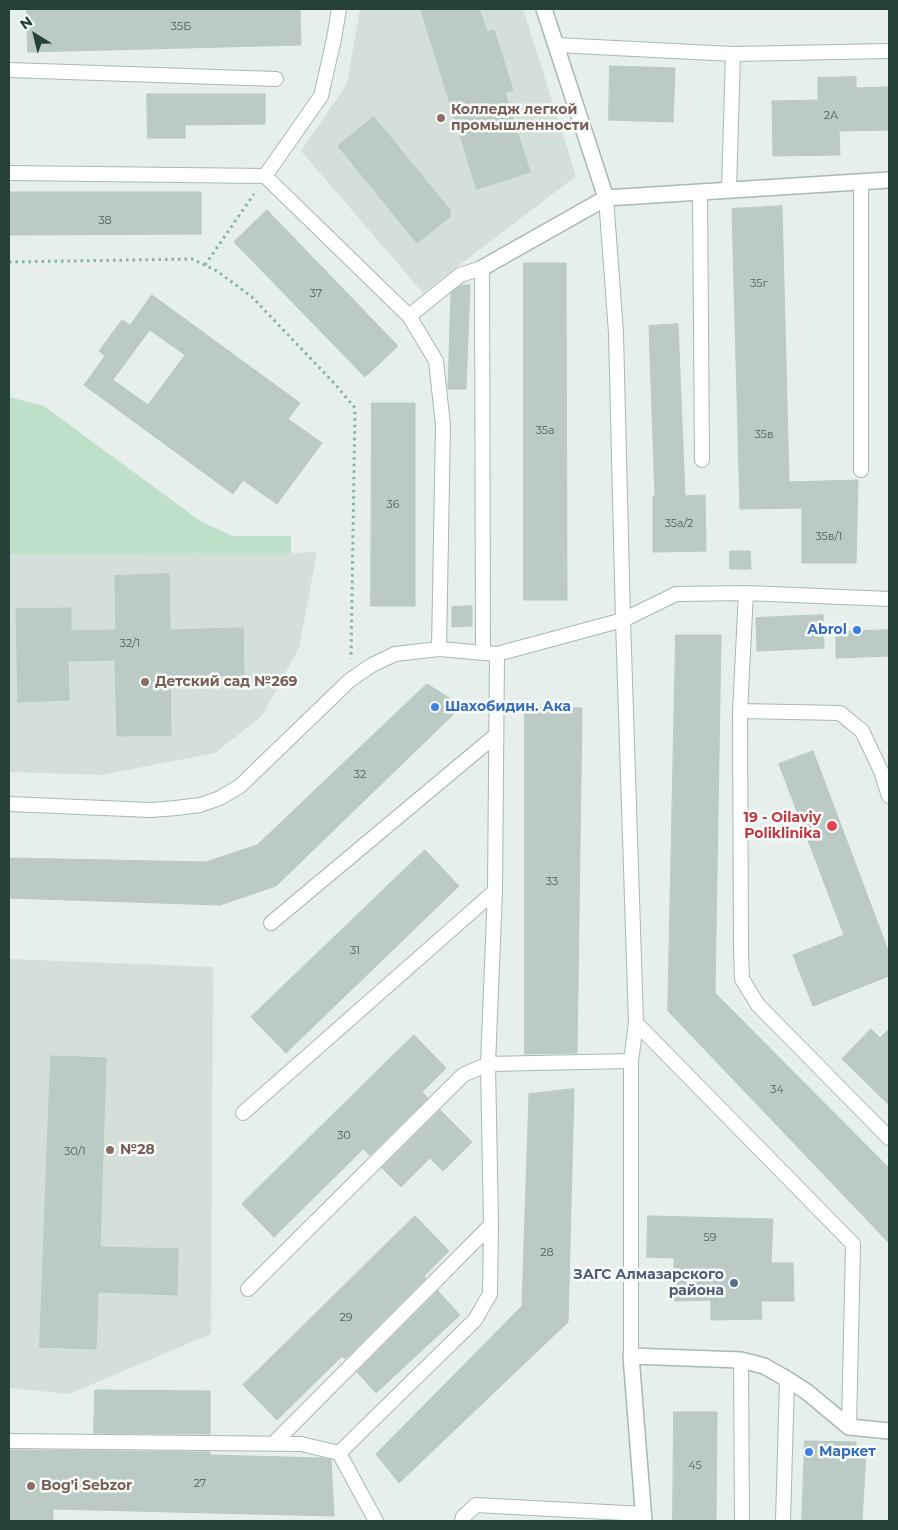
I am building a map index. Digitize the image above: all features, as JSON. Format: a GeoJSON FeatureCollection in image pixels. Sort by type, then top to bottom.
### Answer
{"type":"FeatureCollection","features":[{"type":"Feature","properties":{"kind":"street"},"geometry":{"type":"LineString","coordinates":[[544,9],[606,198]]}},
{"type":"Feature","properties":{"kind":"street"},"geometry":{"type":"LineString","coordinates":[[482,268],[606,198],[889,180]]}},
{"type":"Feature","properties":{"kind":"street"},"geometry":{"type":"LineString","coordinates":[[644,1518],[632,1356],[741,1360],[764,1366],[787,1378],[807,1392],[849,1427],[889,1431]]}},
{"type":"Feature","properties":{"kind":"lane"},"geometry":{"type":"LineString","coordinates":[[265,176],[321,96],[339,9]]}},
{"type":"Feature","properties":{"kind":"lane"},"geometry":{"type":"LineString","coordinates":[[556,45],[733,54],[889,51]]}},
{"type":"Feature","properties":{"kind":"lane"},"geometry":{"type":"LineString","coordinates":[[729,190],[733,54]]}},
{"type":"Feature","properties":{"kind":"lane"},"geometry":{"type":"LineString","coordinates":[[9,70],[276,79]]}},
{"type":"Feature","properties":{"kind":"lane"},"geometry":{"type":"LineString","coordinates":[[9,173],[265,176],[409,316],[436,361],[443,425],[439,650]]}},
{"type":"Feature","properties":{"kind":"lane"},"geometry":{"type":"LineString","coordinates":[[860,470],[861,182]]}},
{"type":"Feature","properties":{"kind":"lane"},"geometry":{"type":"LineString","coordinates":[[700,192],[702,460]]}},
{"type":"Feature","properties":{"kind":"lane"},"geometry":{"type":"LineString","coordinates":[[606,198],[616,333],[636,1023],[631,1061],[632,1356]]}},
{"type":"Feature","properties":{"kind":"lane"},"geometry":{"type":"LineString","coordinates":[[409,316],[460,276],[482,268],[483,652]]}},
{"type":"Feature","properties":{"kind":"lane"},"geometry":{"type":"LineString","coordinates":[[746,593],[740,711],[740,951],[742,979],[758,1005],[889,1138]]}},
{"type":"Feature","properties":{"kind":"lane"},"geometry":{"type":"LineString","coordinates":[[9,804],[151,810],[200,804],[220,798],[240,786],[350,680],[372,665],[395,654],[439,650],[498,654],[623,620],[676,594],[746,593],[889,599]]}},
{"type":"Feature","properties":{"kind":"lane"},"geometry":{"type":"LineString","coordinates":[[339,1453],[475,1320],[490,1294],[491,1224],[488,1064],[495,891],[498,654]]}},
{"type":"Feature","properties":{"kind":"lane"},"geometry":{"type":"LineString","coordinates":[[740,711],[840,713],[862,731],[881,771],[889,796]]}},
{"type":"Feature","properties":{"kind":"lane"},"geometry":{"type":"LineString","coordinates":[[270,922],[496,735]]}},
{"type":"Feature","properties":{"kind":"lane"},"geometry":{"type":"LineString","coordinates":[[243,1112],[495,891]]}},
{"type":"Feature","properties":{"kind":"lane"},"geometry":{"type":"LineString","coordinates":[[636,1023],[853,1244],[849,1427]]}},
{"type":"Feature","properties":{"kind":"lane"},"geometry":{"type":"LineString","coordinates":[[248,1289],[463,1075],[488,1064],[631,1061]]}},
{"type":"Feature","properties":{"kind":"lane"},"geometry":{"type":"LineString","coordinates":[[273,1444],[491,1224]]}},
{"type":"Feature","properties":{"kind":"lane"},"geometry":{"type":"LineString","coordinates":[[741,1360],[742,1521]]}},
{"type":"Feature","properties":{"kind":"lane"},"geometry":{"type":"LineString","coordinates":[[783,1521],[787,1378]]}},
{"type":"Feature","properties":{"kind":"lane"},"geometry":{"type":"LineString","coordinates":[[9,1441],[301,1444],[339,1453],[376,1521]]}},
{"type":"Feature","properties":{"kind":"lane"},"geometry":{"type":"LineString","coordinates":[[462,1521],[463,1517],[476,1505],[644,1518]]}},
{"type":"Feature","properties":{"kind":"path"},"geometry":{"type":"LineString","coordinates":[[205,266],[265,176]]}},
{"type":"Feature","properties":{"kind":"path"},"geometry":{"type":"LineString","coordinates":[[9,262],[192,259],[217,272],[252,297],[355,408],[350,680]]}},
{"type":"Feature","properties":{"kind":"shaded area","name":"Колледж легкой промышленности"},"geometry":{"type":"Polygon","coordinates":[[[360,9],[523,9],[576,176],[423,293],[301,151],[347,84],[360,9]]]}},
{"type":"Feature","properties":{"kind":"shaded area","name":"Детский сад №269"},"geometry":{"type":"Polygon","coordinates":[[[317,552],[299,648],[262,716],[215,753],[101,775],[9,772],[9,554],[317,552]]]}},
{"type":"Feature","properties":{"kind":"shaded area","name":"№28"},"geometry":{"type":"Polygon","coordinates":[[[9,959],[213,967],[211,1334],[69,1394],[9,1388],[9,959]]]}},
{"type":"Feature","properties":{"kind":"green space"},"geometry":{"type":"Polygon","coordinates":[[[9,397],[44,406],[200,521],[232,536],[291,536],[291,553],[9,554],[9,397]]]}},
{"type":"Feature","properties":{"kind":"building"},"geometry":{"type":"Polygon","coordinates":[[[27,9],[300,9],[301,45],[28,52],[27,9]]]}},
{"type":"Feature","properties":{"kind":"building"},"geometry":{"type":"Polygon","coordinates":[[[421,9],[479,9],[487,32],[494,30],[513,90],[505,93],[530,172],[477,189],[421,9]]]}},
{"type":"Feature","properties":{"kind":"building"},"geometry":{"type":"Polygon","coordinates":[[[610,66],[675,68],[673,122],[609,120],[610,66]]]}},
{"type":"Feature","properties":{"kind":"building"},"geometry":{"type":"Polygon","coordinates":[[[856,77],[856,88],[889,87],[889,130],[839,131],[840,155],[773,156],[772,101],[818,100],[818,78],[856,77]]]}},
{"type":"Feature","properties":{"kind":"building"},"geometry":{"type":"Polygon","coordinates":[[[147,94],[265,94],[265,124],[185,125],[185,138],[148,138],[147,94]]]}},
{"type":"Feature","properties":{"kind":"building"},"geometry":{"type":"Polygon","coordinates":[[[374,117],[450,210],[450,217],[417,243],[338,146],[374,117]]]}},
{"type":"Feature","properties":{"kind":"building"},"geometry":{"type":"Polygon","coordinates":[[[9,192],[201,192],[201,234],[9,235],[9,192]]]}},
{"type":"Feature","properties":{"kind":"building"},"geometry":{"type":"Polygon","coordinates":[[[782,206],[789,482],[858,480],[856,563],[802,563],[802,508],[740,509],[732,209],[782,206]]]}},
{"type":"Feature","properties":{"kind":"building"},"geometry":{"type":"Polygon","coordinates":[[[267,210],[398,346],[365,377],[234,242],[267,210]]]}},
{"type":"Feature","properties":{"kind":"building"},"geometry":{"type":"Polygon","coordinates":[[[524,263],[566,263],[567,600],[524,600],[524,263]]]}},
{"type":"Feature","properties":{"kind":"building"},"geometry":{"type":"Polygon","coordinates":[[[462,285],[470,285],[466,389],[448,389],[451,293],[462,285]]]}},
{"type":"Feature","properties":{"kind":"building"},"geometry":{"type":"Polygon","coordinates":[[[152,295],[300,403],[288,419],[322,443],[277,504],[243,480],[233,494],[84,385],[105,356],[99,351],[122,320],[130,325],[152,295]],[[150,330],[113,380],[148,405],[185,355],[150,330]]]}},
{"type":"Feature","properties":{"kind":"building"},"geometry":{"type":"Polygon","coordinates":[[[678,324],[685,496],[705,495],[706,551],[653,552],[653,496],[655,496],[649,326],[678,324]]]}},
{"type":"Feature","properties":{"kind":"building"},"geometry":{"type":"Polygon","coordinates":[[[372,403],[415,403],[415,606],[371,606],[372,403]]]}},
{"type":"Feature","properties":{"kind":"building"},"geometry":{"type":"Polygon","coordinates":[[[730,551],[750,551],[751,569],[730,569],[730,551]]]}},
{"type":"Feature","properties":{"kind":"building"},"geometry":{"type":"Polygon","coordinates":[[[169,574],[170,630],[243,628],[244,675],[170,677],[171,735],[117,736],[115,660],[68,661],[69,700],[18,702],[16,609],[71,608],[71,631],[116,630],[115,576],[169,574]]]}},
{"type":"Feature","properties":{"kind":"building"},"geometry":{"type":"Polygon","coordinates":[[[472,606],[472,626],[452,627],[452,607],[472,606]]]}},
{"type":"Feature","properties":{"kind":"building"},"geometry":{"type":"Polygon","coordinates":[[[823,615],[824,648],[757,651],[756,618],[823,615]]]}},
{"type":"Feature","properties":{"kind":"building"},"geometry":{"type":"Polygon","coordinates":[[[889,630],[889,656],[836,658],[836,632],[889,630]]]}},
{"type":"Feature","properties":{"kind":"building"},"geometry":{"type":"Polygon","coordinates":[[[676,635],[721,635],[715,993],[889,1168],[889,1243],[668,1011],[676,635]]]}},
{"type":"Feature","properties":{"kind":"building"},"geometry":{"type":"Polygon","coordinates":[[[427,684],[462,706],[276,886],[220,905],[9,898],[9,858],[206,862],[257,845],[427,684]]]}},
{"type":"Feature","properties":{"kind":"building"},"geometry":{"type":"Polygon","coordinates":[[[525,707],[582,708],[577,1053],[525,1054],[525,707]]]}},
{"type":"Feature","properties":{"kind":"building"},"geometry":{"type":"Polygon","coordinates":[[[813,751],[889,953],[889,976],[813,1006],[793,955],[844,935],[779,764],[813,751]]]}},
{"type":"Feature","properties":{"kind":"building"},"geometry":{"type":"Polygon","coordinates":[[[425,850],[459,886],[286,1053],[251,1017],[425,850]]]}},
{"type":"Feature","properties":{"kind":"building"},"geometry":{"type":"Polygon","coordinates":[[[871,1029],[880,1038],[889,1029],[889,1105],[842,1059],[871,1029]]]}},
{"type":"Feature","properties":{"kind":"building"},"geometry":{"type":"Polygon","coordinates":[[[414,1035],[446,1068],[422,1092],[428,1098],[370,1155],[363,1149],[274,1237],[242,1204],[414,1035]]]}},
{"type":"Feature","properties":{"kind":"building"},"geometry":{"type":"Polygon","coordinates":[[[51,1056],[106,1058],[100,1247],[178,1249],[177,1295],[98,1292],[96,1349],[40,1347],[51,1056]]]}},
{"type":"Feature","properties":{"kind":"building"},"geometry":{"type":"Polygon","coordinates":[[[574,1089],[568,1322],[399,1483],[376,1454],[522,1306],[529,1094],[574,1089]]]}},
{"type":"Feature","properties":{"kind":"building"},"geometry":{"type":"Polygon","coordinates":[[[440,1110],[472,1142],[443,1171],[430,1158],[401,1187],[382,1168],[440,1110]]]}},
{"type":"Feature","properties":{"kind":"building"},"geometry":{"type":"Polygon","coordinates":[[[415,1216],[449,1251],[424,1276],[426,1278],[345,1359],[342,1356],[277,1420],[243,1385],[415,1216]]]}},
{"type":"Feature","properties":{"kind":"building"},"geometry":{"type":"Polygon","coordinates":[[[648,1216],[773,1219],[771,1263],[793,1263],[794,1301],[761,1301],[762,1319],[711,1320],[711,1300],[674,1301],[674,1258],[647,1257],[648,1216]]]}},
{"type":"Feature","properties":{"kind":"building"},"geometry":{"type":"Polygon","coordinates":[[[438,1291],[460,1315],[376,1393],[357,1372],[438,1291]]]}},
{"type":"Feature","properties":{"kind":"building"},"geometry":{"type":"Polygon","coordinates":[[[95,1390],[210,1391],[210,1434],[94,1433],[95,1390]]]}},
{"type":"Feature","properties":{"kind":"building"},"geometry":{"type":"Polygon","coordinates":[[[674,1412],[717,1412],[716,1521],[673,1521],[674,1412]]]}},
{"type":"Feature","properties":{"kind":"building"},"geometry":{"type":"Polygon","coordinates":[[[805,1441],[856,1442],[856,1452],[866,1452],[862,1521],[802,1521],[805,1441]]]}},
{"type":"Feature","properties":{"kind":"building"},"geometry":{"type":"Polygon","coordinates":[[[9,1450],[210,1452],[210,1455],[322,1458],[331,1460],[334,1516],[53,1509],[53,1521],[9,1521],[9,1450]]]}},
{"type":"Feature","properties":{"kind":"place","name":"Колледж легкой промышленности"},"geometry":{"type":"Point","coordinates":[441,118]}},
{"type":"Feature","properties":{"kind":"place","name":"Abrol"},"geometry":{"type":"Point","coordinates":[857,630]}},
{"type":"Feature","properties":{"kind":"place","name":"Детский сад №269"},"geometry":{"type":"Point","coordinates":[145,682]}},
{"type":"Feature","properties":{"kind":"place","name":"Шахобидин. Ака"},"geometry":{"type":"Point","coordinates":[435,707]}},
{"type":"Feature","properties":{"kind":"place","name":"19 - Oilaviy Poliklinika"},"geometry":{"type":"Point","coordinates":[832,826]}},
{"type":"Feature","properties":{"kind":"place","name":"№28"},"geometry":{"type":"Point","coordinates":[110,1150]}},
{"type":"Feature","properties":{"kind":"place","name":"ЗАГС Алмазарского района"},"geometry":{"type":"Point","coordinates":[734,1283]}},
{"type":"Feature","properties":{"kind":"place","name":"Маркет"},"geometry":{"type":"Point","coordinates":[809,1452]}},
{"type":"Feature","properties":{"kind":"place","name":"Bog'i Sebzor"},"geometry":{"type":"Point","coordinates":[31,1486]}}]}
